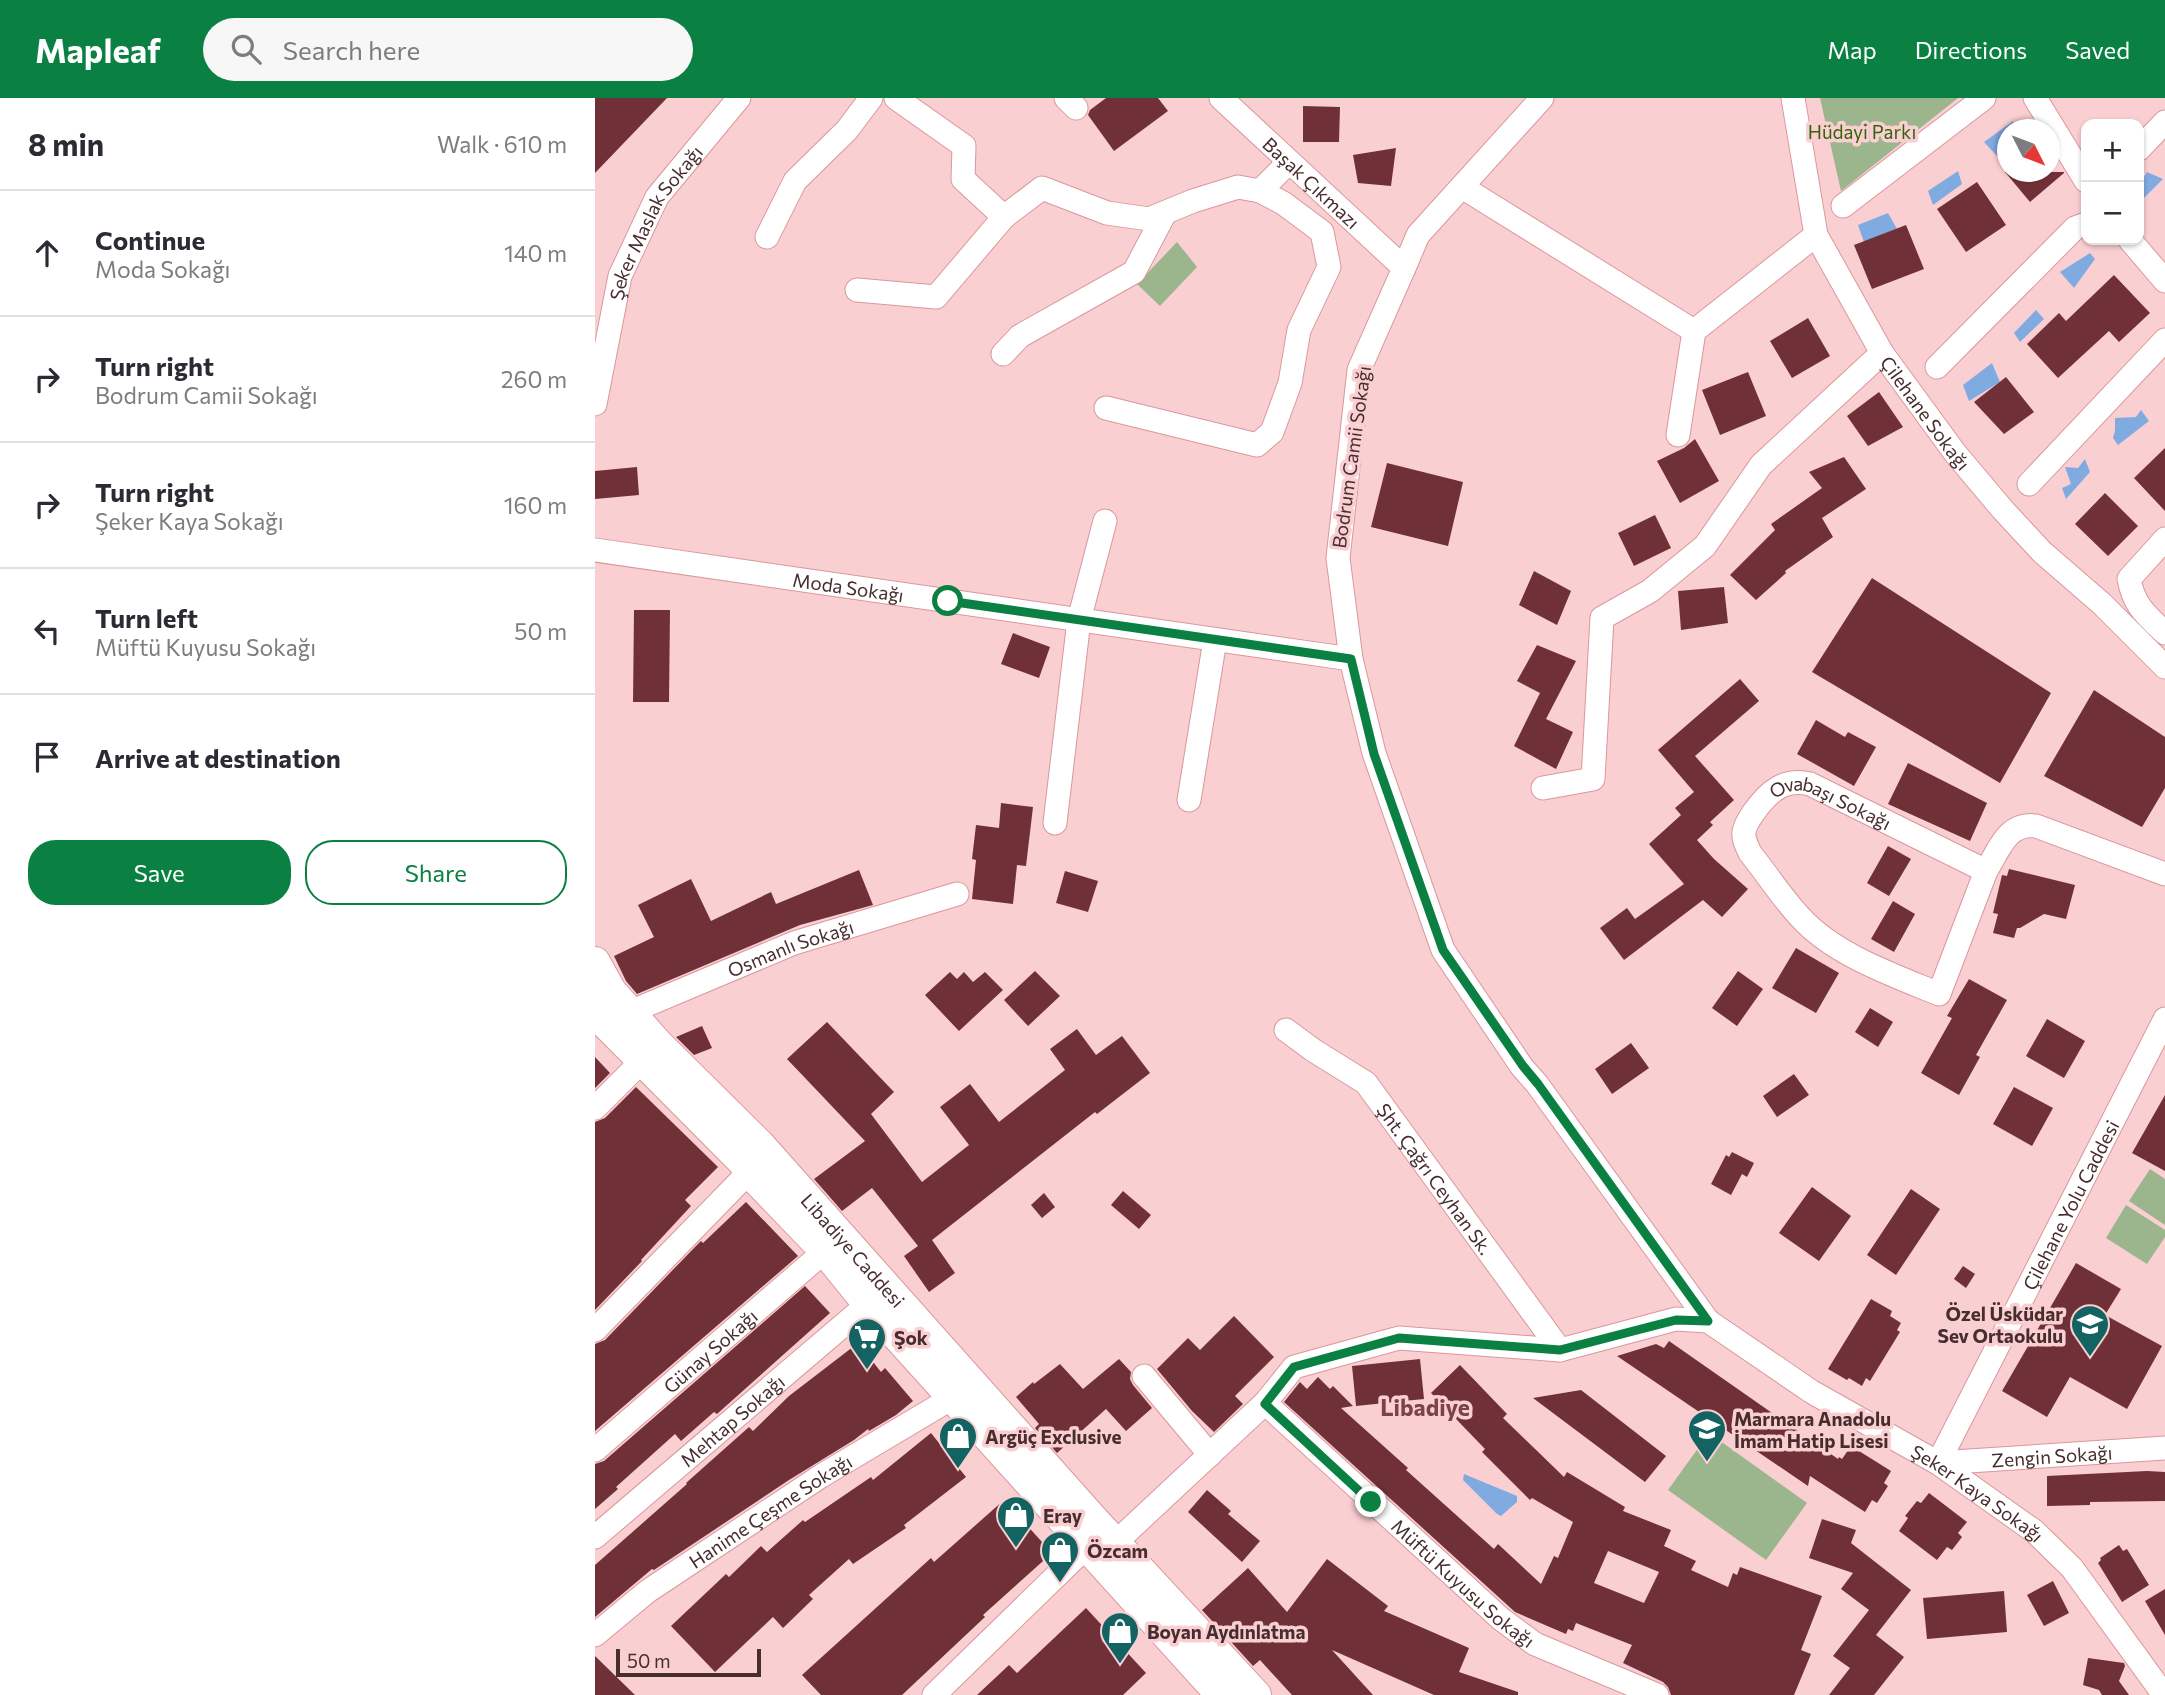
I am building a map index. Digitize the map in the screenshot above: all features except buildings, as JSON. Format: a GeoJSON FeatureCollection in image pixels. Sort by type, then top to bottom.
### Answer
{"type":"FeatureCollection","features":[{"type":"Feature","properties":{"kind":"main road","name":"Libadiye Caddesi"},"geometry":{"type":"LineString","coordinates":[[595,962],[611,991],[606,1016]]}},
{"type":"Feature","properties":{"kind":"main road","name":"Libadiye Caddesi"},"geometry":{"type":"LineString","coordinates":[[606,1016],[643,1060],[825,1251],[868,1304],[952,1398],[1256,1695]]}},
{"type":"Feature","properties":{"kind":"main road","name":"Libadiye Caddesi"},"geometry":{"type":"LineString","coordinates":[[606,1016],[658,1044],[760,1145],[1101,1544],[1221,1695]]}},
{"type":"Feature","properties":{"kind":"street","name":"Şeker Maslak Sokağı"},"geometry":{"type":"LineString","coordinates":[[595,404],[619,276],[657,197],[740,98]]}},
{"type":"Feature","properties":{"kind":"street"},"geometry":{"type":"LineString","coordinates":[[767,237],[795,181],[847,130],[871,98]]}},
{"type":"Feature","properties":{"kind":"street"},"geometry":{"type":"LineString","coordinates":[[896,98],[964,146],[963,179],[1005,217]]}},
{"type":"Feature","properties":{"kind":"street","name":"Başak Çıkmazı"},"geometry":{"type":"LineString","coordinates":[[1221,98],[1403,268]]}},
{"type":"Feature","properties":{"kind":"street","name":"Çilehane Sokağı"},"geometry":{"type":"LineString","coordinates":[[1793,98],[1817,235],[1882,353],[1955,453],[2003,510],[2042,552],[2102,604],[2165,667]]}},
{"type":"Feature","properties":{"kind":"street"},"geometry":{"type":"LineString","coordinates":[[1843,206],[1984,98]]}},
{"type":"Feature","properties":{"kind":"street"},"geometry":{"type":"LineString","coordinates":[[2035,98],[2081,173]]}},
{"type":"Feature","properties":{"kind":"street","name":"Bodrum Camii Sokağı"},"geometry":{"type":"LineString","coordinates":[[1537,100],[1418,235],[1359,370],[1338,558],[1351,659],[1374,754],[1443,950],[1523,1066],[1708,1321]]}},
{"type":"Feature","properties":{"kind":"street"},"geometry":{"type":"LineString","coordinates":[[2144,144],[2165,122]]}},
{"type":"Feature","properties":{"kind":"street"},"geometry":{"type":"LineString","coordinates":[[1260,191],[1289,162]]}},
{"type":"Feature","properties":{"kind":"street"},"geometry":{"type":"LineString","coordinates":[[857,290],[936,297],[1005,217],[1042,188],[1107,213],[1149,219],[1238,187],[1260,191],[1283,202],[1322,232],[1329,267],[1299,330],[1290,383],[1272,432],[1257,445],[1106,408]]}},
{"type":"Feature","properties":{"kind":"street"},"geometry":{"type":"LineString","coordinates":[[1462,187],[1694,331]]}},
{"type":"Feature","properties":{"kind":"street"},"geometry":{"type":"LineString","coordinates":[[1003,354],[1020,336],[1134,272],[1165,213]]}},
{"type":"Feature","properties":{"kind":"street"},"geometry":{"type":"LineString","coordinates":[[1937,367],[2075,228],[2081,226]]}},
{"type":"Feature","properties":{"kind":"street"},"geometry":{"type":"LineString","coordinates":[[1678,436],[1694,331],[1817,235]]}},
{"type":"Feature","properties":{"kind":"street"},"geometry":{"type":"LineString","coordinates":[[2134,245],[2165,281]]}},
{"type":"Feature","properties":{"kind":"street"},"geometry":{"type":"LineString","coordinates":[[2029,484],[2165,340]]}},
{"type":"Feature","properties":{"kind":"street"},"geometry":{"type":"LineString","coordinates":[[1543,788],[1593,779],[1602,618],[1650,591],[1705,546],[1761,465],[1882,353]]}},
{"type":"Feature","properties":{"kind":"street"},"geometry":{"type":"LineString","coordinates":[[1055,823],[1079,620],[1105,521]]}},
{"type":"Feature","properties":{"kind":"street"},"geometry":{"type":"LineString","coordinates":[[2165,539],[2129,579],[2139,608],[2165,633]]}},
{"type":"Feature","properties":{"kind":"street","name":"Moda Sokağı"},"geometry":{"type":"LineString","coordinates":[[595,550],[1351,659]]}},
{"type":"Feature","properties":{"kind":"street"},"geometry":{"type":"LineString","coordinates":[[1189,800],[1215,640]]}},
{"type":"Feature","properties":{"kind":"street","name":"Ovabaşı Sokağı"},"geometry":{"type":"LineString","coordinates":[[1986,871],[1810,784],[1800,782],[1777,787],[1765,797],[1746,824],[1744,832],[1750,853],[1801,919],[1825,938],[1855,956],[1939,994],[1986,871],[2009,833],[2017,827],[2026,824],[2036,826],[2165,874]]}},
{"type":"Feature","properties":{"kind":"street","name":"Osmanlı Sokağı"},"geometry":{"type":"LineString","coordinates":[[606,1016],[794,943],[957,894]]}},
{"type":"Feature","properties":{"kind":"street","name":"Çilehane Yolu Caddesi"},"geometry":{"type":"LineString","coordinates":[[1938,1463],[2163,1029]]}},
{"type":"Feature","properties":{"kind":"street","name":"Şht. Çağrı Ceyhan Sk."},"geometry":{"type":"LineString","coordinates":[[1286,1030],[1366,1083],[1560,1350]]}},
{"type":"Feature","properties":{"kind":"street"},"geometry":{"type":"LineString","coordinates":[[595,1108],[643,1060]]}},
{"type":"Feature","properties":{"kind":"street"},"geometry":{"type":"LineString","coordinates":[[595,1330],[749,1172]]}},
{"type":"Feature","properties":{"kind":"street","name":"Günay Sokağı"},"geometry":{"type":"LineString","coordinates":[[595,1450],[825,1251]]}},
{"type":"Feature","properties":{"kind":"street","name":"Mehtap Sokağı"},"geometry":{"type":"LineString","coordinates":[[595,1537],[868,1304]]}},
{"type":"Feature","properties":{"kind":"street"},"geometry":{"type":"LineString","coordinates":[[934,1695],[1101,1544],[1210,1455],[1265,1404],[1294,1367],[1399,1338],[1560,1350],[1676,1320],[1708,1321]]}},
{"type":"Feature","properties":{"kind":"street","name":"Şeker Kaya Sokağı"},"geometry":{"type":"LineString","coordinates":[[1708,1321],[1812,1392],[1938,1463],[2018,1518],[2072,1568],[2161,1684]]}},
{"type":"Feature","properties":{"kind":"street"},"geometry":{"type":"LineString","coordinates":[[1144,1376],[1210,1455]]}},
{"type":"Feature","properties":{"kind":"street","name":"Hanime Çeşme Sokağı"},"geometry":{"type":"LineString","coordinates":[[595,1636],[648,1591],[821,1476],[952,1398]]}},
{"type":"Feature","properties":{"kind":"street","name":"Müftü Kuyusu Sokağı"},"geometry":{"type":"LineString","coordinates":[[1265,1404],[1501,1619],[1535,1643],[1657,1695]]}},
{"type":"Feature","properties":{"kind":"street","name":"Zengin Sokağı"},"geometry":{"type":"LineString","coordinates":[[1938,1463],[2165,1448]]}},
{"type":"Feature","properties":{"kind":"green space","name":"Hüdayi Parkı"},"geometry":{"type":"Polygon","coordinates":[[[1820,98],[1958,98],[1841,191],[1820,98]]]}},
{"type":"Feature","properties":{"kind":"green space"},"geometry":{"type":"Polygon","coordinates":[[[1177,242],[1197,267],[1160,306],[1137,284],[1177,242]]]}},
{"type":"Feature","properties":{"kind":"green space"},"geometry":{"type":"Polygon","coordinates":[[[2150,1169],[2165,1179],[2165,1225],[2129,1201],[2150,1169]]]}},
{"type":"Feature","properties":{"kind":"green space"},"geometry":{"type":"Polygon","coordinates":[[[2126,1205],[2165,1230],[2165,1237],[2147,1264],[2106,1238],[2126,1205]]]}},
{"type":"Feature","properties":{"kind":"green space"},"geometry":{"type":"Polygon","coordinates":[[[1709,1433],[1807,1503],[1766,1560],[1668,1490],[1709,1433]]]}},
{"type":"Feature","properties":{"kind":"water"},"geometry":{"type":"Polygon","coordinates":[[[1997,133],[1997,156],[1984,142],[1997,133]]]}},
{"type":"Feature","properties":{"kind":"water"},"geometry":{"type":"Polygon","coordinates":[[[1958,171],[1962,184],[1933,205],[1928,191],[1958,171]]]}},
{"type":"Feature","properties":{"kind":"water"},"geometry":{"type":"Polygon","coordinates":[[[2147,172],[2163,179],[2144,198],[2144,182],[2147,172]]]}},
{"type":"Feature","properties":{"kind":"water"},"geometry":{"type":"Polygon","coordinates":[[[1888,213],[1897,229],[1864,242],[1858,225],[1888,213]]]}},
{"type":"Feature","properties":{"kind":"water"},"geometry":{"type":"Polygon","coordinates":[[[2090,253],[2095,259],[2074,288],[2060,272],[2090,253]]]}},
{"type":"Feature","properties":{"kind":"water"},"geometry":{"type":"Polygon","coordinates":[[[2036,310],[2044,319],[2020,342],[2014,333],[2036,310]]]}},
{"type":"Feature","properties":{"kind":"water"},"geometry":{"type":"Polygon","coordinates":[[[1992,363],[2000,382],[1969,401],[1963,385],[1992,363]]]}},
{"type":"Feature","properties":{"kind":"water"},"geometry":{"type":"Polygon","coordinates":[[[2141,410],[2149,421],[2118,445],[2113,438],[2115,418],[2136,417],[2141,410]]]}},
{"type":"Feature","properties":{"kind":"water"},"geometry":{"type":"Polygon","coordinates":[[[2085,459],[2090,472],[2066,499],[2062,488],[2071,484],[2065,467],[2078,468],[2085,459]]]}},
{"type":"Feature","properties":{"kind":"water"},"geometry":{"type":"Polygon","coordinates":[[[1464,1474],[1517,1496],[1517,1502],[1501,1516],[1497,1514],[1463,1480],[1464,1474]]]}},
{"type":"Feature","properties":{"kind":"place","name":"Özel Üsküdar Sev Ortaokulu"},"geometry":{"type":"Point","coordinates":[2090,1358]}},
{"type":"Feature","properties":{"kind":"place","name":"Şok"},"geometry":{"type":"Point","coordinates":[867,1371]}},
{"type":"Feature","properties":{"kind":"place","name":"Marmara Anadolu İmam Hatip Lisesi"},"geometry":{"type":"Point","coordinates":[1707,1463]}},
{"type":"Feature","properties":{"kind":"place","name":"Argüç Exclusive"},"geometry":{"type":"Point","coordinates":[958,1470]}},
{"type":"Feature","properties":{"kind":"place","name":"Eray"},"geometry":{"type":"Point","coordinates":[1016,1549]}},
{"type":"Feature","properties":{"kind":"place","name":"Özcam"},"geometry":{"type":"Point","coordinates":[1060,1584]}},
{"type":"Feature","properties":{"kind":"place","name":"Boyan Aydınlatma"},"geometry":{"type":"Point","coordinates":[1120,1665]}},
{"type":"Feature","properties":{"kind":"district","name":"Libadiye"},"geometry":{"type":"Point","coordinates":[1425,1407]}},
{"type":"Feature","properties":{"kind":"route"},"geometry":{"type":"LineString","coordinates":[[948,601],[1351,659],[1374,754],[1443,950],[1523,1066],[1708,1321],[1676,1320],[1560,1350],[1399,1338],[1294,1367],[1265,1404],[1371,1502]]}}]}
